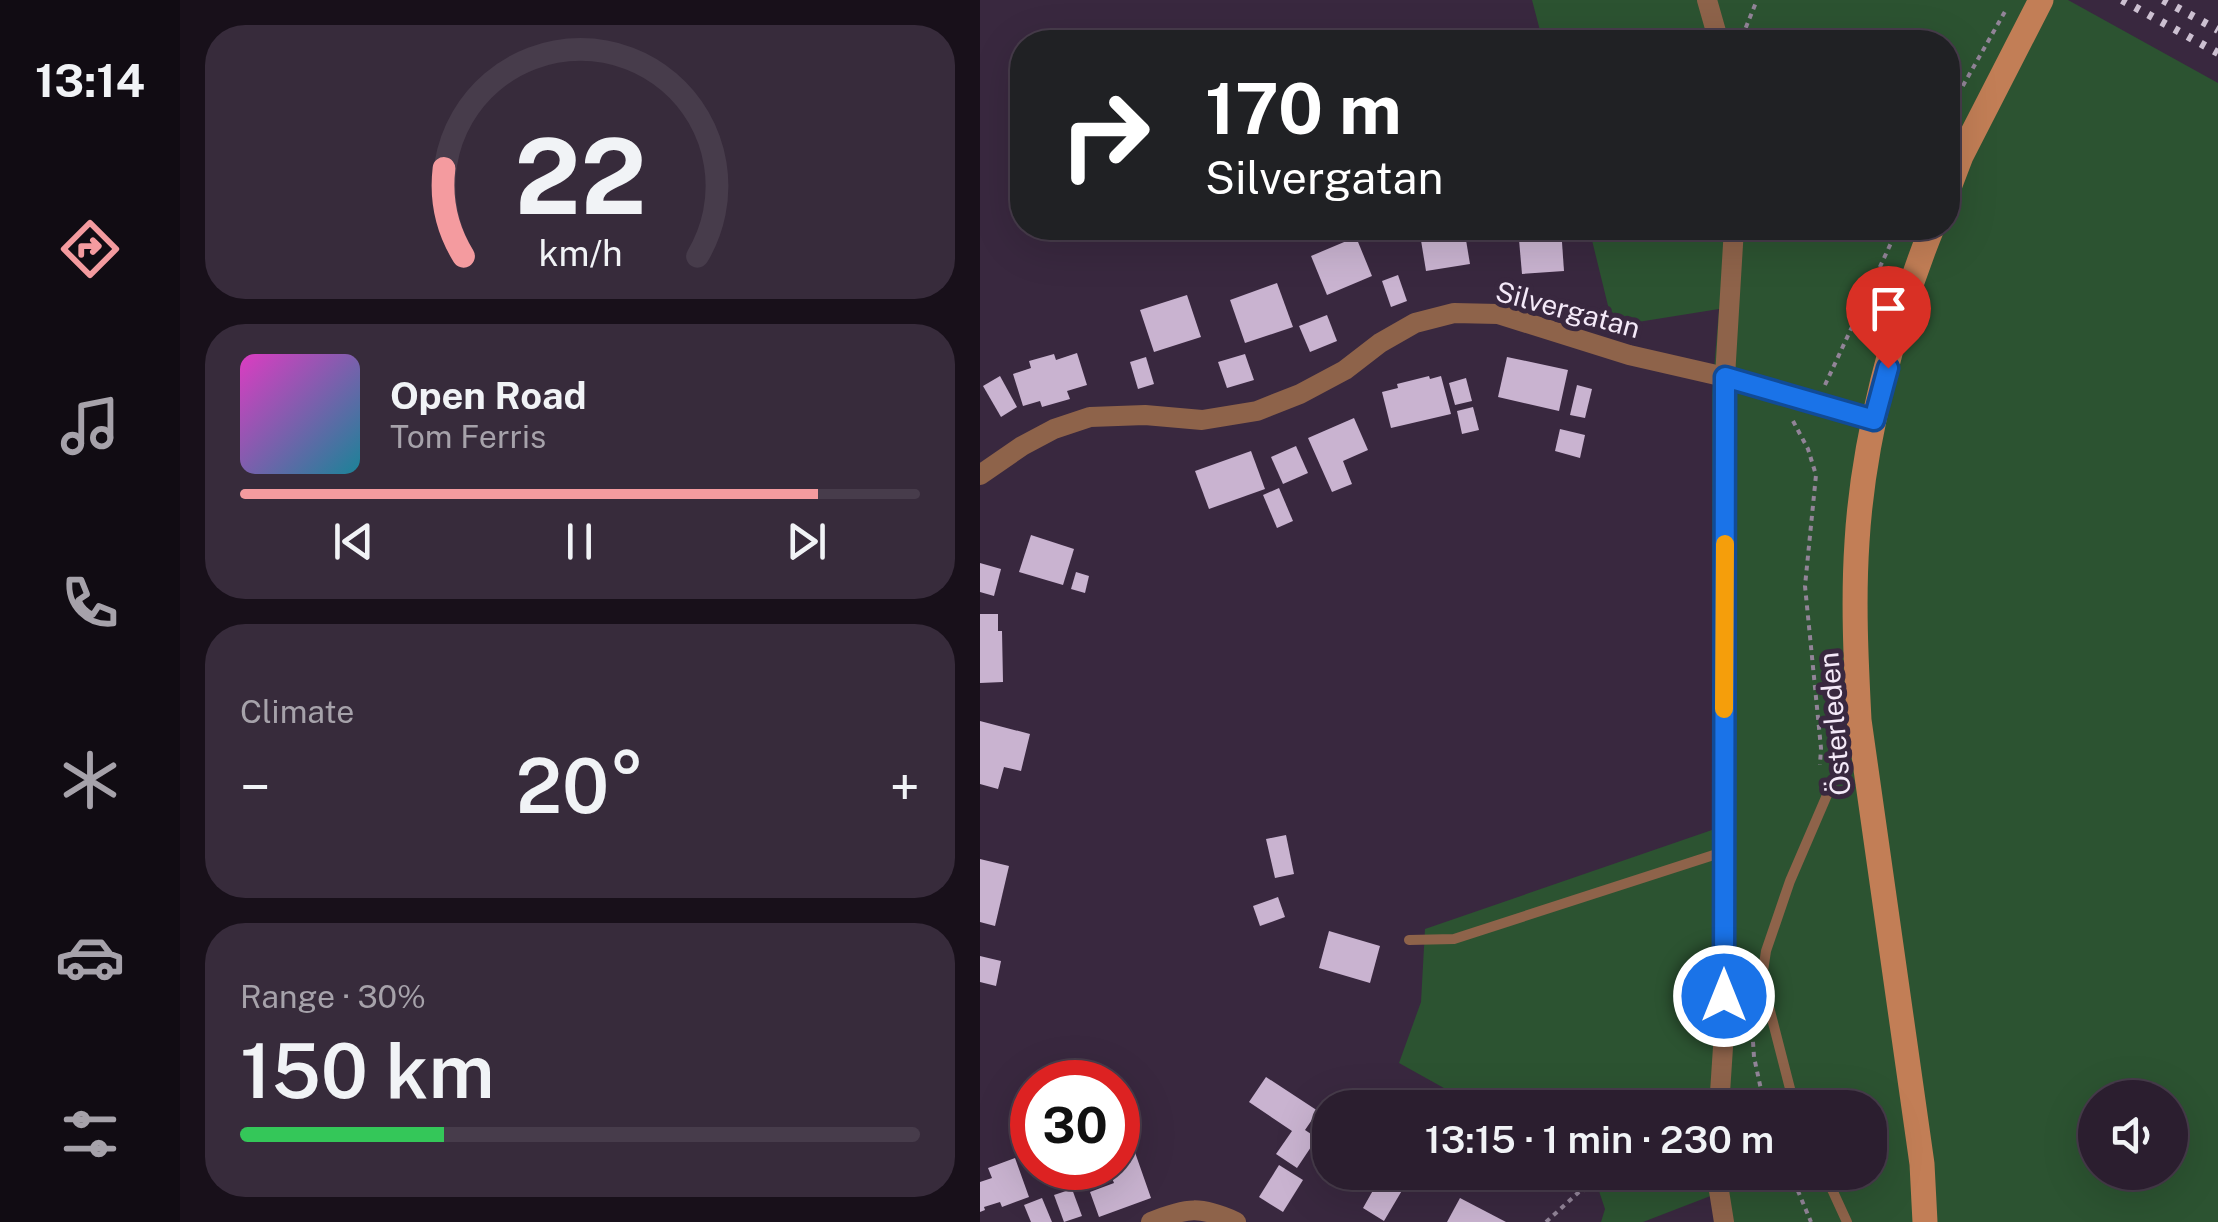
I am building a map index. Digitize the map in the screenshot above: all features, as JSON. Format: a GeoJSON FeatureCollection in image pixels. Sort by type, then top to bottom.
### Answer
{"type":"FeatureCollection","features":[{"type":"Feature","properties":{"kind":"street"},"geometry":{"type":"LineString","coordinates":[[1707,0],[1716,30]]}},
{"type":"Feature","properties":{"kind":"street"},"geometry":{"type":"LineString","coordinates":[[1960,159],[2042,0]]}},
{"type":"Feature","properties":{"kind":"street"},"geometry":{"type":"LineString","coordinates":[[1720,1090],[1724,1032],[1725,377],[1733,240]]}},
{"type":"Feature","properties":{"kind":"street","name":"Österleden"},"geometry":{"type":"LineString","coordinates":[[1925,1222],[1922,1164],[1859,720],[1856,660],[1857,540],[1874,420],[1928,240]]}},
{"type":"Feature","properties":{"kind":"street","name":"Silvergatan"},"geometry":{"type":"LineString","coordinates":[[980,475],[1054,429],[1090,417],[1145,415],[1202,420],[1257,410],[1300,394],[1345,370],[1415,323],[1454,313],[1498,314],[1629,355],[1725,377],[1874,420]]}},
{"type":"Feature","properties":{"kind":"street"},"geometry":{"type":"LineString","coordinates":[[1719,1190],[1724,1222]]}},
{"type":"Feature","properties":{"kind":"street"},"geometry":{"type":"LineString","coordinates":[[1151,1222],[1191,1208],[1236,1222]]}},
{"type":"Feature","properties":{"kind":"lane"},"geometry":{"type":"LineString","coordinates":[[1790,1090],[1769,1007],[1764,971],[1766,951],[1790,881],[1859,720]]}},
{"type":"Feature","properties":{"kind":"lane"},"geometry":{"type":"LineString","coordinates":[[1409,940],[1454,938],[1724,852]]}},
{"type":"Feature","properties":{"kind":"lane"},"geometry":{"type":"LineString","coordinates":[[1832,1190],[1847,1222]]}},
{"type":"Feature","properties":{"kind":"path"},"geometry":{"type":"LineString","coordinates":[[1745,30],[1757,0]]}},
{"type":"Feature","properties":{"kind":"path"},"geometry":{"type":"LineString","coordinates":[[1960,91],[2012,0]]}},
{"type":"Feature","properties":{"kind":"path"},"geometry":{"type":"LineString","coordinates":[[1820,404],[1832,368],[1893,240]]}},
{"type":"Feature","properties":{"kind":"path"},"geometry":{"type":"LineString","coordinates":[[1794,397],[1794,424],[1816,475],[1805,586],[1821,748],[1818,776]]}},
{"type":"Feature","properties":{"kind":"path"},"geometry":{"type":"LineString","coordinates":[[1750,1000],[1761,1090]]}},
{"type":"Feature","properties":{"kind":"path"},"geometry":{"type":"LineString","coordinates":[[1546,1222],[1585,1190]]}},
{"type":"Feature","properties":{"kind":"path"},"geometry":{"type":"LineString","coordinates":[[1798,1190],[1811,1222]]}},
{"type":"Feature","properties":{"kind":"green space"},"geometry":{"type":"Polygon","coordinates":[[[1532,0],[2068,0],[2218,83],[2218,1222],[1726,1222],[1713,1195],[1643,1222],[1601,1222],[1605,1209],[1599,1190],[1887,1190],[1887,1090],[1447,1090],[1399,1063],[1421,1002],[1425,929],[1712,830],[1712,394],[1719,309],[1613,326],[1592,240],[1960,240],[1960,30],[1540,30],[1532,0]]]}},
{"type":"Feature","properties":{"kind":"building"},"geometry":{"type":"Polygon","coordinates":[[[1357,240],[1372,276],[1327,295],[1311,256],[1357,240]]]}},
{"type":"Feature","properties":{"kind":"building"},"geometry":{"type":"Polygon","coordinates":[[[1421,240],[1466,240],[1470,264],[1426,271],[1421,240]]]}},
{"type":"Feature","properties":{"kind":"building"},"geometry":{"type":"Polygon","coordinates":[[[1519,240],[1562,240],[1564,271],[1522,274],[1519,240]]]}},
{"type":"Feature","properties":{"kind":"building"},"geometry":{"type":"Polygon","coordinates":[[[1398,275],[1407,301],[1391,307],[1382,281],[1398,275]]]}},
{"type":"Feature","properties":{"kind":"building"},"geometry":{"type":"Polygon","coordinates":[[[1277,283],[1293,327],[1245,343],[1230,300],[1277,283]]]}},
{"type":"Feature","properties":{"kind":"building"},"geometry":{"type":"Polygon","coordinates":[[[1187,295],[1201,337],[1154,352],[1140,310],[1187,295]]]}},
{"type":"Feature","properties":{"kind":"building"},"geometry":{"type":"Polygon","coordinates":[[[1327,315],[1337,341],[1310,352],[1299,326],[1327,315]]]}},
{"type":"Feature","properties":{"kind":"building"},"geometry":{"type":"Polygon","coordinates":[[[1077,353],[1087,385],[1067,391],[1070,399],[1042,407],[1040,401],[1023,406],[1013,374],[1031,368],[1029,361],[1054,354],[1056,360],[1077,353]]]}},
{"type":"Feature","properties":{"kind":"building"},"geometry":{"type":"Polygon","coordinates":[[[1245,354],[1254,380],[1227,388],[1218,362],[1245,354]]]}},
{"type":"Feature","properties":{"kind":"building"},"geometry":{"type":"Polygon","coordinates":[[[1146,357],[1154,384],[1138,389],[1130,362],[1146,357]]]}},
{"type":"Feature","properties":{"kind":"building"},"geometry":{"type":"Polygon","coordinates":[[[1507,357],[1568,370],[1559,411],[1498,397],[1507,357]]]}},
{"type":"Feature","properties":{"kind":"building"},"geometry":{"type":"Polygon","coordinates":[[[1000,376],[1017,407],[1001,417],[983,386],[1000,376]]]}},
{"type":"Feature","properties":{"kind":"building"},"geometry":{"type":"Polygon","coordinates":[[[1429,376],[1441,376],[1451,414],[1391,428],[1382,392],[1429,376]]]}},
{"type":"Feature","properties":{"kind":"building"},"geometry":{"type":"Polygon","coordinates":[[[1466,378],[1472,401],[1455,405],[1449,383],[1466,378]]]}},
{"type":"Feature","properties":{"kind":"building"},"geometry":{"type":"Polygon","coordinates":[[[1577,385],[1592,389],[1585,418],[1570,415],[1577,385]]]}},
{"type":"Feature","properties":{"kind":"building"},"geometry":{"type":"Polygon","coordinates":[[[1473,407],[1479,430],[1462,434],[1457,411],[1473,407]]]}},
{"type":"Feature","properties":{"kind":"building"},"geometry":{"type":"Polygon","coordinates":[[[1354,418],[1368,450],[1343,461],[1352,484],[1332,492],[1308,438],[1354,418]]]}},
{"type":"Feature","properties":{"kind":"building"},"geometry":{"type":"Polygon","coordinates":[[[1560,429],[1585,435],[1580,458],[1555,451],[1560,429]]]}},
{"type":"Feature","properties":{"kind":"building"},"geometry":{"type":"Polygon","coordinates":[[[1296,446],[1308,473],[1283,484],[1271,457],[1296,446]]]}},
{"type":"Feature","properties":{"kind":"building"},"geometry":{"type":"Polygon","coordinates":[[[1251,451],[1265,489],[1209,509],[1195,471],[1251,451]]]}},
{"type":"Feature","properties":{"kind":"building"},"geometry":{"type":"Polygon","coordinates":[[[1279,488],[1293,521],[1277,528],[1263,495],[1279,488]]]}},
{"type":"Feature","properties":{"kind":"building"},"geometry":{"type":"Polygon","coordinates":[[[1031,535],[1074,549],[1063,585],[1019,572],[1031,535]]]}},
{"type":"Feature","properties":{"kind":"building"},"geometry":{"type":"Polygon","coordinates":[[[980,563],[1001,569],[994,596],[980,592],[980,563]]]}},
{"type":"Feature","properties":{"kind":"building"},"geometry":{"type":"Polygon","coordinates":[[[1076,572],[1089,576],[1085,593],[1071,589],[1076,572]]]}},
{"type":"Feature","properties":{"kind":"building"},"geometry":{"type":"Polygon","coordinates":[[[980,614],[998,614],[1003,682],[980,683],[980,614]]]}},
{"type":"Feature","properties":{"kind":"building"},"geometry":{"type":"Polygon","coordinates":[[[980,721],[1030,734],[1021,771],[1004,767],[998,789],[980,784],[980,721]]]}},
{"type":"Feature","properties":{"kind":"building"},"geometry":{"type":"Polygon","coordinates":[[[1286,835],[1294,874],[1275,878],[1266,839],[1286,835]]]}},
{"type":"Feature","properties":{"kind":"building"},"geometry":{"type":"Polygon","coordinates":[[[980,859],[1009,866],[995,926],[980,922],[980,859]]]}},
{"type":"Feature","properties":{"kind":"building"},"geometry":{"type":"Polygon","coordinates":[[[1278,897],[1285,917],[1260,926],[1253,906],[1278,897]]]}},
{"type":"Feature","properties":{"kind":"building"},"geometry":{"type":"Polygon","coordinates":[[[1329,931],[1380,946],[1370,983],[1319,968],[1329,931]]]}},
{"type":"Feature","properties":{"kind":"building"},"geometry":{"type":"Polygon","coordinates":[[[980,956],[1001,961],[996,986],[980,982],[980,956]]]}},
{"type":"Feature","properties":{"kind":"building"},"geometry":{"type":"Polygon","coordinates":[[[1266,1077],[1312,1107],[1312,1120],[1305,1130],[1312,1135],[1312,1146],[1297,1168],[1276,1154],[1292,1131],[1249,1102],[1266,1077]]]}},
{"type":"Feature","properties":{"kind":"building"},"geometry":{"type":"Polygon","coordinates":[[[1010,1160],[1010,1190],[1026,1190],[1029,1197],[1002,1207],[1000,1202],[980,1212],[980,1182],[992,1178],[988,1168],[1010,1160]]]}},
{"type":"Feature","properties":{"kind":"building"},"geometry":{"type":"Polygon","coordinates":[[[1279,1165],[1303,1180],[1283,1212],[1259,1197],[1279,1165]]]}},
{"type":"Feature","properties":{"kind":"building"},"geometry":{"type":"Polygon","coordinates":[[[1140,1167],[1151,1198],[1099,1217],[1090,1192],[1140,1190],[1140,1167]]]}},
{"type":"Feature","properties":{"kind":"building"},"geometry":{"type":"Polygon","coordinates":[[[1072,1190],[1082,1216],[1064,1222],[1054,1195],[1072,1190]]]}},
{"type":"Feature","properties":{"kind":"building"},"geometry":{"type":"Polygon","coordinates":[[[1373,1190],[1402,1190],[1384,1221],[1363,1208],[1373,1190]]]}},
{"type":"Feature","properties":{"kind":"building"},"geometry":{"type":"Polygon","coordinates":[[[1042,1198],[1052,1222],[1031,1222],[1024,1205],[1042,1198]]]}},
{"type":"Feature","properties":{"kind":"building"},"geometry":{"type":"Polygon","coordinates":[[[1460,1198],[1506,1222],[1447,1222],[1460,1198]]]}},
{"type":"Feature","properties":{"kind":"railway"},"geometry":{"type":"LineString","coordinates":[[2122,0],[2218,53]]}},
{"type":"Feature","properties":{"kind":"railway"},"geometry":{"type":"LineString","coordinates":[[2163,0],[2218,30]]}},
{"type":"Feature","properties":{"kind":"slow traffic"},"geometry":{"type":"LineString","coordinates":[[1724,709],[1725,544]]}},
{"type":"Feature","properties":{"kind":"route"},"geometry":{"type":"LineString","coordinates":[[1724,996],[1725,377],[1874,420],[1888,368]]}}]}
